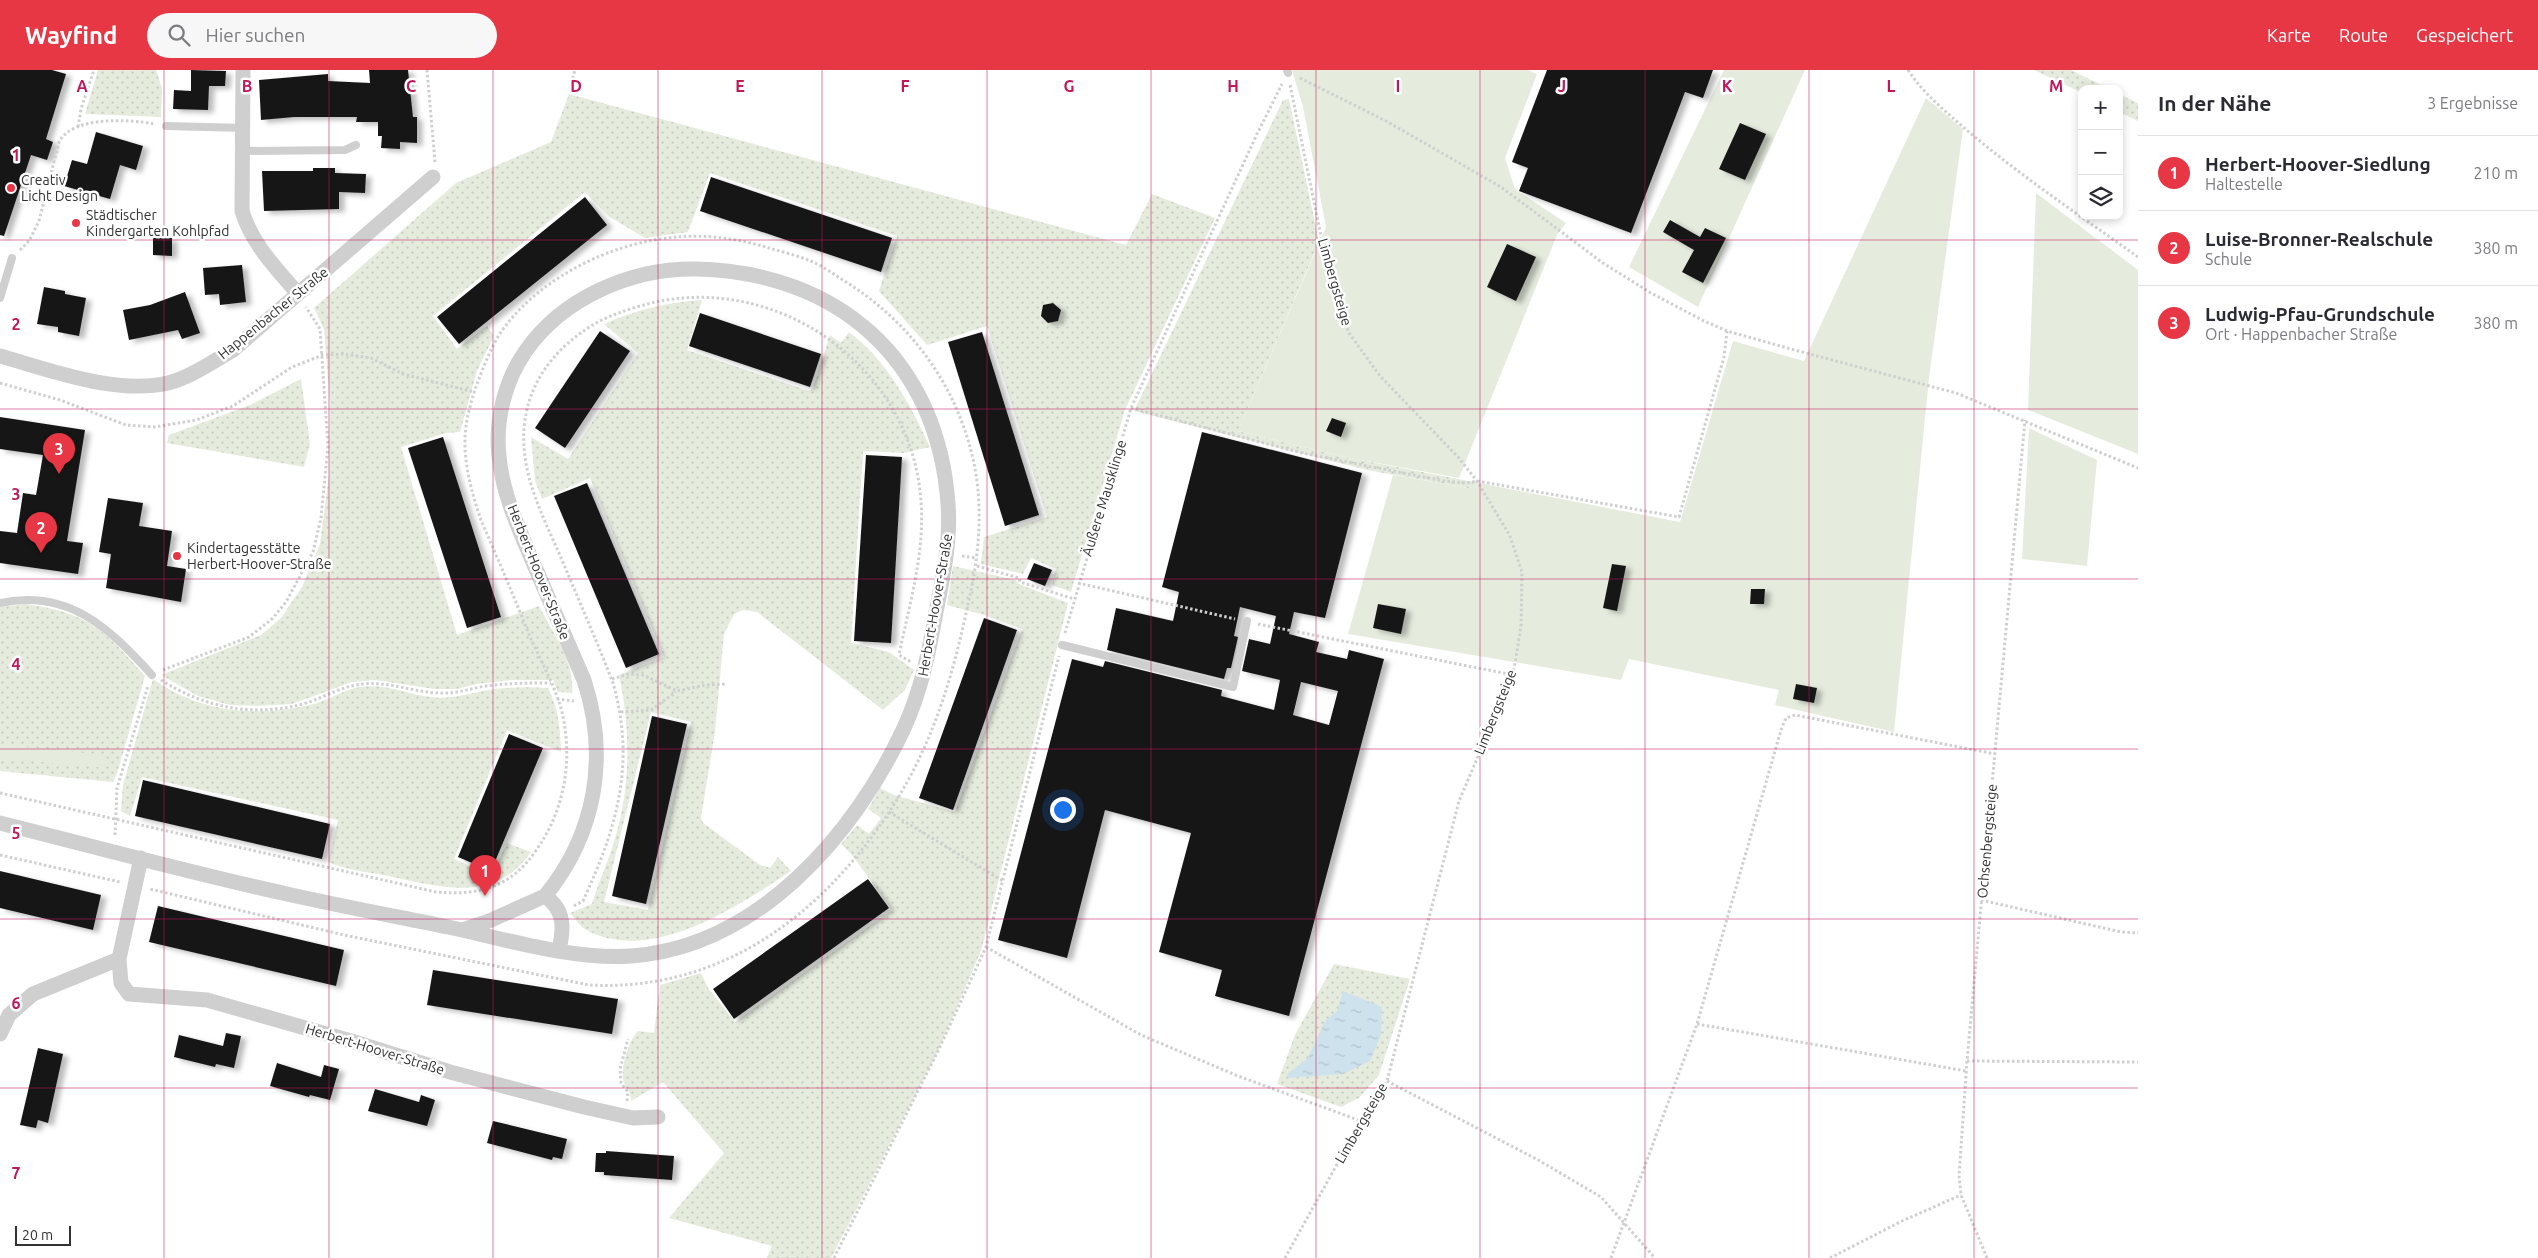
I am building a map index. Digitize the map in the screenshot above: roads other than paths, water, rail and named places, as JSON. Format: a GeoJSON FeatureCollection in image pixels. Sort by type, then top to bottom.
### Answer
{"type":"FeatureCollection","features":[{"type":"Feature","properties":{"kind":"street"},"geometry":{"type":"LineString","coordinates":[[243,70],[242,211],[247,226],[260,249],[298,294]]}},
{"type":"Feature","properties":{"kind":"street","name":"Happenbacher Straße"},"geometry":{"type":"LineString","coordinates":[[0,356],[97,381],[150,386],[170,382],[200,370],[232,350],[433,177]]}},
{"type":"Feature","properties":{"kind":"street","name":"Herbert-Hoover-Straße"},"geometry":{"type":"LineString","coordinates":[[0,824],[285,894],[461,930],[559,950],[616,956],[640,955],[674,948],[728,927],[779,893],[826,849],[866,797],[905,726],[924,669],[947,546],[949,506],[946,482],[930,421],[910,380],[876,337],[841,309],[806,291],[776,281],[733,272],[705,269],[672,270],[632,279],[588,296],[554,320],[526,350],[509,384],[500,417],[498,435],[502,473],[516,522],[584,680],[592,704],[596,735],[597,772],[586,821],[566,866],[545,896],[498,918],[461,930]]}},
{"type":"Feature","properties":{"kind":"street","name":"Herbert-Hoover-Straße"},"geometry":{"type":"LineString","coordinates":[[141,858],[118,959],[121,983],[129,994],[207,1000],[351,1041],[444,1071],[574,1105],[633,1118],[658,1117]]}},
{"type":"Feature","properties":{"kind":"street"},"geometry":{"type":"LineString","coordinates":[[545,896],[560,912],[563,927],[559,950]]}},
{"type":"Feature","properties":{"kind":"street"},"geometry":{"type":"LineString","coordinates":[[0,1034],[9,1015],[33,994],[118,959]]}},
{"type":"Feature","properties":{"kind":"lane"},"geometry":{"type":"LineString","coordinates":[[166,126],[244,128]]}},
{"type":"Feature","properties":{"kind":"lane"},"geometry":{"type":"LineString","coordinates":[[243,151],[345,150],[356,145]]}},
{"type":"Feature","properties":{"kind":"lane"},"geometry":{"type":"LineString","coordinates":[[0,298],[12,258]]}},
{"type":"Feature","properties":{"kind":"lane"},"geometry":{"type":"LineString","coordinates":[[0,603],[25,600],[60,605],[96,620],[125,645],[152,675]]}},
{"type":"Feature","properties":{"kind":"lane"},"geometry":{"type":"LineString","coordinates":[[1062,645],[1233,687],[1246,621]]}},
{"type":"Feature","properties":{"kind":"water"},"geometry":{"type":"Polygon","coordinates":[[[1343,991],[1382,1007],[1381,1035],[1370,1061],[1343,1074],[1288,1078],[1287,1074],[1308,1058],[1325,1021],[1337,1011],[1343,991]]]}},
{"type":"Feature","properties":{"kind":"place","name":"Creativ Licht Design"},"geometry":{"type":"Point","coordinates":[11,188]}},
{"type":"Feature","properties":{"kind":"place","name":"Städtischer Kindergarten Kohlpfad"},"geometry":{"type":"Point","coordinates":[76,223]}},
{"type":"Feature","properties":{"kind":"place","name":"Ludwig-Pfau-Grundschule"},"geometry":{"type":"Point","coordinates":[59,474]}},
{"type":"Feature","properties":{"kind":"place","name":"Luise-Bronner-Realschule"},"geometry":{"type":"Point","coordinates":[41,553]}},
{"type":"Feature","properties":{"kind":"place","name":"Kindertagesstätte Herbert-Hoover-Straße"},"geometry":{"type":"Point","coordinates":[177,556]}},
{"type":"Feature","properties":{"kind":"place","name":"Herbert-Hoover-Siedlung"},"geometry":{"type":"Point","coordinates":[485,896]}}]}
